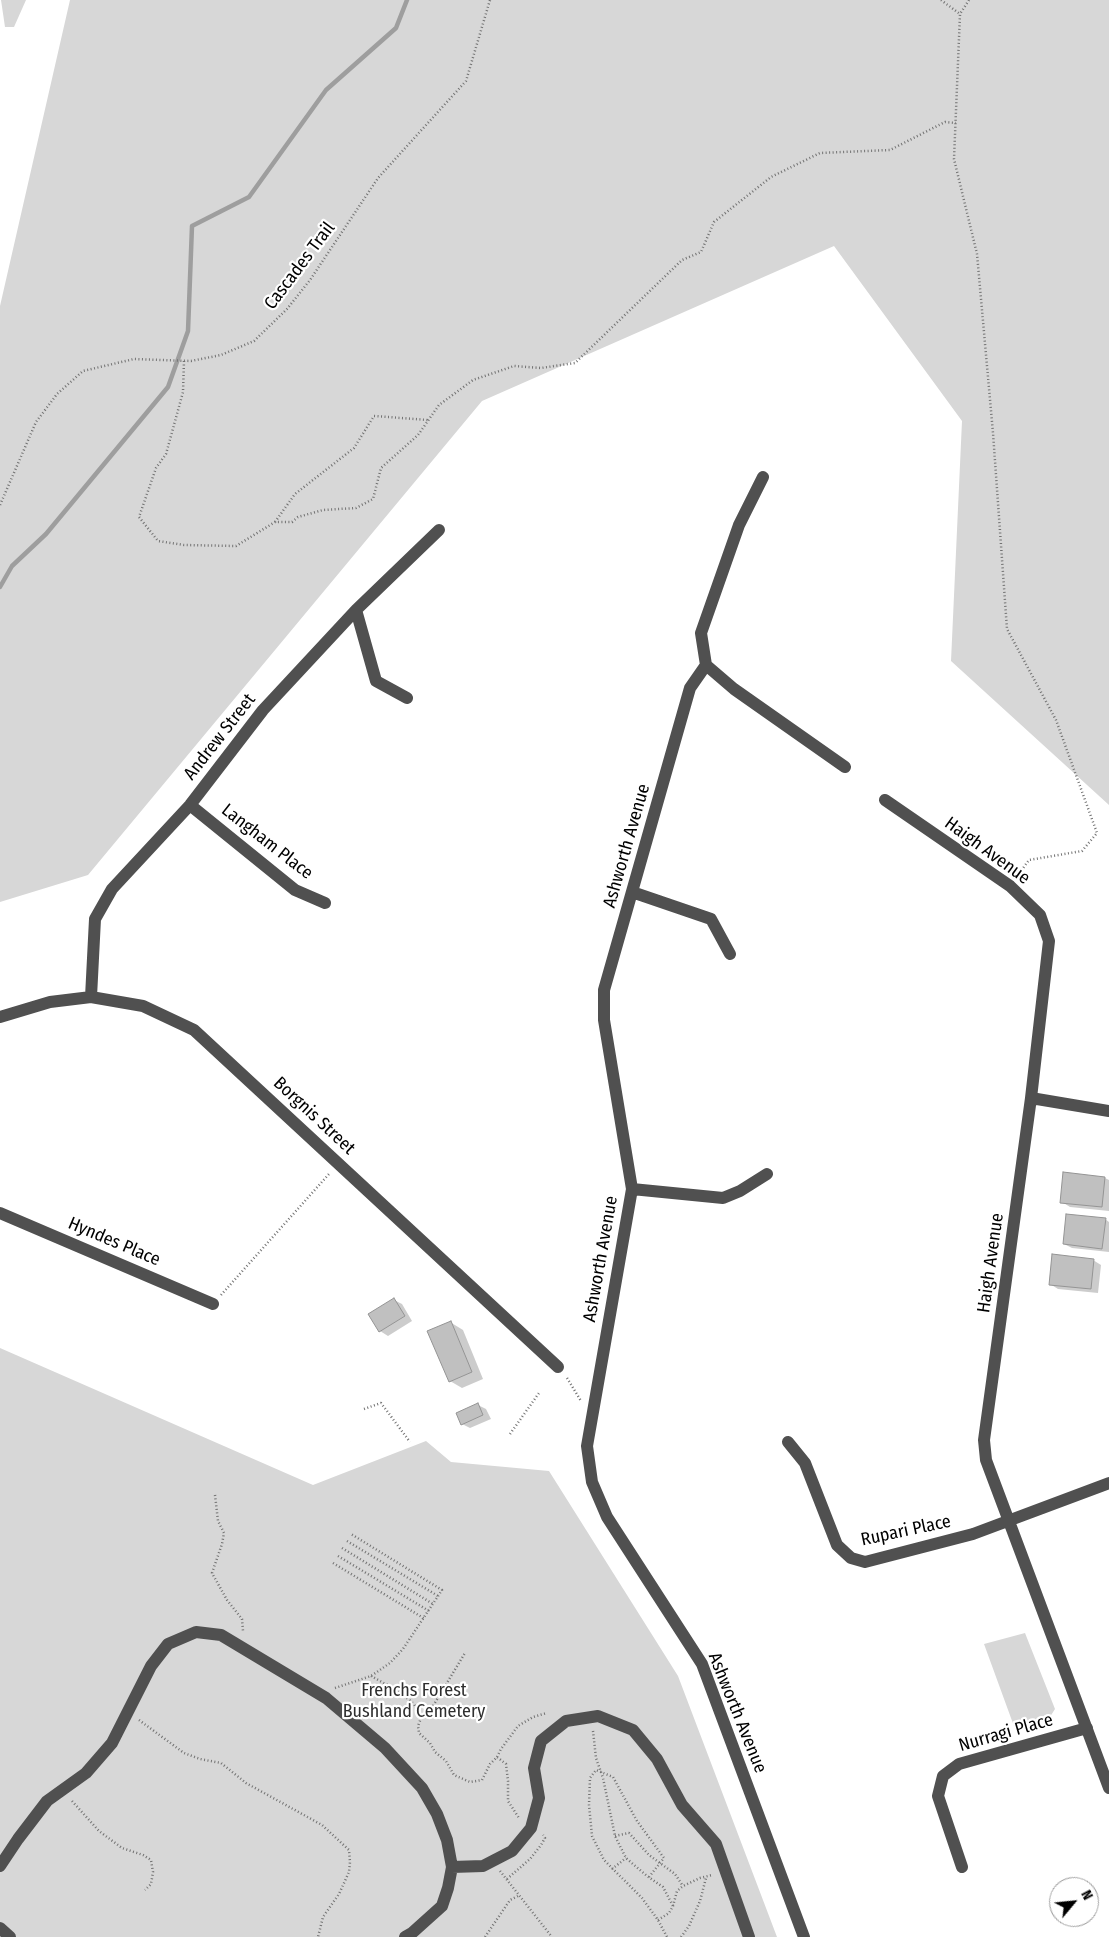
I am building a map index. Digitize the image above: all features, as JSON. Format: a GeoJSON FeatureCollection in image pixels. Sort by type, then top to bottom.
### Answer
{"type":"FeatureCollection","features":[{"type":"Feature","properties":{"kind":"street"},"geometry":{"type":"LineString","coordinates":[[763,477],[739,525],[701,633],[706,665],[734,689],[846,767]]}},
{"type":"Feature","properties":{"kind":"street","name":"Andrew Street"},"geometry":{"type":"LineString","coordinates":[[91,997],[95,918],[112,889],[190,804],[263,710],[356,610],[439,530]]}},
{"type":"Feature","properties":{"kind":"street"},"geometry":{"type":"LineString","coordinates":[[356,610],[376,680],[407,698]]}},
{"type":"Feature","properties":{"kind":"street","name":"Ashworth Avenue"},"geometry":{"type":"LineString","coordinates":[[706,665],[690,688],[604,990],[604,1020],[632,1188],[587,1446],[592,1482],[607,1517],[702,1664],[804,1937]]}},
{"type":"Feature","properties":{"kind":"street","name":"Haigh Avenue"},"geometry":{"type":"LineString","coordinates":[[885,800],[1010,886],[1040,915],[1049,940],[1031,1098],[984,1440],[986,1460],[1109,1788]]}},
{"type":"Feature","properties":{"kind":"street","name":"Langham Place"},"geometry":{"type":"LineString","coordinates":[[190,804],[294,890],[325,903]]}},
{"type":"Feature","properties":{"kind":"street"},"geometry":{"type":"LineString","coordinates":[[632,892],[711,919],[730,954]]}},
{"type":"Feature","properties":{"kind":"street","name":"Borgnis Street"},"geometry":{"type":"LineString","coordinates":[[0,1017],[50,1002],[91,997],[143,1006],[194,1030],[558,1367]]}},
{"type":"Feature","properties":{"kind":"street"},"geometry":{"type":"LineString","coordinates":[[1031,1098],[1109,1111]]}},
{"type":"Feature","properties":{"kind":"street"},"geometry":{"type":"LineString","coordinates":[[632,1188],[723,1198],[767,1174]]}},
{"type":"Feature","properties":{"kind":"street","name":"Hyndes Place"},"geometry":{"type":"LineString","coordinates":[[0,1213],[214,1304]]}},
{"type":"Feature","properties":{"kind":"street","name":"Rupari Place"},"geometry":{"type":"LineString","coordinates":[[788,1442],[805,1463],[837,1545],[851,1558],[864,1562],[973,1534],[1109,1483]]}},
{"type":"Feature","properties":{"kind":"street"},"geometry":{"type":"LineString","coordinates":[[0,1866],[18,1838],[47,1801],[86,1774],[112,1743],[151,1666],[168,1644],[196,1632],[221,1636],[326,1698],[385,1748],[422,1788],[437,1814],[447,1840],[452,1867],[442,1906],[405,1937]]}},
{"type":"Feature","properties":{"kind":"street"},"geometry":{"type":"LineString","coordinates":[[452,1867],[483,1866],[512,1851],[531,1828],[539,1798],[534,1768],[541,1741],[566,1721],[598,1716],[633,1730],[658,1759],[682,1806],[716,1844],[749,1937]]}},
{"type":"Feature","properties":{"kind":"street","name":"Nurragi Place"},"geometry":{"type":"LineString","coordinates":[[962,1867],[938,1796],[943,1776],[959,1764],[1087,1728]]}},
{"type":"Feature","properties":{"kind":"street"},"geometry":{"type":"LineString","coordinates":[[0,1928],[10,1937]]}},
{"type":"Feature","properties":{"kind":"path","name":"Cascades Trail"},"geometry":{"type":"LineString","coordinates":[[0,505],[36,422],[57,394],[83,371],[134,359],[184,361],[221,355],[254,341],[287,309],[310,280],[378,178],[466,81],[490,0]]}},
{"type":"Feature","properties":{"kind":"path"},"geometry":{"type":"LineString","coordinates":[[942,0],[960,14]]}},
{"type":"Feature","properties":{"kind":"path"},"geometry":{"type":"LineString","coordinates":[[968,0],[960,14],[954,158],[977,254],[993,433],[1006,629],[1056,720],[1097,833],[1082,851],[1029,860],[1010,886]]}},
{"type":"Feature","properties":{"kind":"path"},"geometry":{"type":"LineString","coordinates":[[275,522],[292,522],[298,517],[323,510],[356,508],[373,500],[381,468],[418,435],[439,405],[473,380],[514,366],[541,368],[575,364],[682,260],[701,252],[714,222],[771,177],[820,153],[890,150],[945,122],[956,123]]}},
{"type":"Feature","properties":{"kind":"path"},"geometry":{"type":"LineString","coordinates":[[184,361],[182,392],[166,454],[156,468],[139,517],[158,541],[209,546],[236,546],[275,522],[295,494],[354,448],[374,416],[429,420]]}},
{"type":"Feature","properties":{"kind":"path"},"geometry":{"type":"LineString","coordinates":[[214,1304],[338,1163]]}},
{"type":"Feature","properties":{"kind":"path"},"geometry":{"type":"LineString","coordinates":[[558,1367],[582,1402],[593,1409]]}},
{"type":"Feature","properties":{"kind":"path"},"geometry":{"type":"LineString","coordinates":[[510,1434],[539,1393]]}},
{"type":"Feature","properties":{"kind":"path"},"geometry":{"type":"LineString","coordinates":[[364,1409],[381,1403],[410,1442]]}},
{"type":"Feature","properties":{"kind":"path"},"geometry":{"type":"LineString","coordinates":[[215,1495],[218,1520],[224,1533],[212,1573],[227,1600],[242,1619],[243,1630],[240,1647]]}},
{"type":"Feature","properties":{"kind":"path"},"geometry":{"type":"LineString","coordinates":[[326,1698],[336,1688],[371,1676],[390,1663],[404,1649],[442,1590],[350,1534]]}},
{"type":"Feature","properties":{"kind":"path"},"geometry":{"type":"LineString","coordinates":[[347,1541],[438,1596]]}},
{"type":"Feature","properties":{"kind":"path"},"geometry":{"type":"LineString","coordinates":[[342,1548],[434,1604]]}},
{"type":"Feature","properties":{"kind":"path"},"geometry":{"type":"LineString","coordinates":[[338,1556],[430,1611]]}},
{"type":"Feature","properties":{"kind":"path"},"geometry":{"type":"LineString","coordinates":[[334,1563],[424,1618]]}},
{"type":"Feature","properties":{"kind":"path"},"geometry":{"type":"LineString","coordinates":[[421,1718],[430,1710],[464,1653]]}},
{"type":"Feature","properties":{"kind":"path"},"geometry":{"type":"LineString","coordinates":[[371,1676],[400,1692],[414,1704],[421,1718],[419,1733],[430,1743],[435,1752],[446,1761],[454,1775],[470,1782],[482,1780],[490,1764],[518,1726],[533,1716],[547,1713]]}},
{"type":"Feature","properties":{"kind":"path"},"geometry":{"type":"LineString","coordinates":[[127,1713],[144,1722],[184,1753],[200,1759],[221,1763],[246,1783],[322,1825],[349,1850],[350,1862],[348,1872],[339,1894],[323,1917],[318,1937]]}},
{"type":"Feature","properties":{"kind":"path"},"geometry":{"type":"LineString","coordinates":[[591,1717],[596,1758],[616,1836],[626,1858],[663,1887],[673,1906]]}},
{"type":"Feature","properties":{"kind":"path"},"geometry":{"type":"LineString","coordinates":[[497,1757],[506,1764],[508,1801],[516,1816],[531,1828],[541,1831],[545,1838],[530,1860],[506,1879]]}},
{"type":"Feature","properties":{"kind":"path"},"geometry":{"type":"LineString","coordinates":[[649,1877],[664,1858],[637,1821],[614,1777],[596,1770],[590,1778],[589,1805],[592,1836],[604,1860],[642,1898],[658,1920],[667,1937]]}},
{"type":"Feature","properties":{"kind":"path"},"geometry":{"type":"LineString","coordinates":[[63,1790],[99,1831],[122,1848],[143,1855],[151,1860],[153,1872],[151,1884],[145,1890]]}},
{"type":"Feature","properties":{"kind":"path"},"geometry":{"type":"LineString","coordinates":[[616,1836],[629,1834],[648,1855],[675,1874],[682,1886]]}},
{"type":"Feature","properties":{"kind":"path"},"geometry":{"type":"LineString","coordinates":[[612,1869],[626,1858]]}},
{"type":"Feature","properties":{"kind":"path"},"geometry":{"type":"LineString","coordinates":[[496,1859],[499,1870],[552,1937]]}},
{"type":"Feature","properties":{"kind":"path"},"geometry":{"type":"LineString","coordinates":[[658,1920],[669,1913],[677,1891],[682,1886],[725,1869]]}},
{"type":"Feature","properties":{"kind":"path"},"geometry":{"type":"LineString","coordinates":[[680,1937],[689,1926],[700,1901],[706,1878]]}},
{"type":"Feature","properties":{"kind":"path"},"geometry":{"type":"LineString","coordinates":[[485,1937],[510,1900],[520,1895]]}},
{"type":"Feature","properties":{"kind":"green space"},"geometry":{"type":"Polygon","coordinates":[[[1,0],[26,0],[14,27],[5,27],[1,0]]]}},
{"type":"Feature","properties":{"kind":"green space"},"geometry":{"type":"Polygon","coordinates":[[[70,0],[1109,0],[1109,805],[951,661],[962,421],[834,246],[482,401],[88,875],[0,902],[0,306],[70,0]]]}},
{"type":"Feature","properties":{"kind":"green space","name":"Frenchs Forest Bushland Cemetery"},"geometry":{"type":"Polygon","coordinates":[[[0,1348],[313,1485],[426,1441],[451,1462],[549,1471],[678,1676],[777,1937],[0,1937],[0,1348]]]}},
{"type":"Feature","properties":{"kind":"green space"},"geometry":{"type":"Polygon","coordinates":[[[1025,1633],[1055,1709],[1048,1720],[1015,1729],[984,1644],[1025,1633]]]}},
{"type":"Feature","properties":{"kind":"building"},"geometry":{"type":"Polygon","coordinates":[[[1063,1172],[1105,1177],[1102,1207],[1060,1203],[1063,1172]]]}},
{"type":"Feature","properties":{"kind":"building"},"geometry":{"type":"Polygon","coordinates":[[[1066,1214],[1106,1218],[1102,1249],[1063,1244],[1066,1214]]]}},
{"type":"Feature","properties":{"kind":"building"},"geometry":{"type":"Polygon","coordinates":[[[1052,1254],[1094,1259],[1091,1289],[1049,1285],[1052,1254]]]}},
{"type":"Feature","properties":{"kind":"building"},"geometry":{"type":"Polygon","coordinates":[[[394,1298],[405,1316],[379,1332],[368,1314],[394,1298]]]}},
{"type":"Feature","properties":{"kind":"building"},"geometry":{"type":"Polygon","coordinates":[[[451,1321],[472,1372],[449,1382],[427,1331],[451,1321]]]}},
{"type":"Feature","properties":{"kind":"building"},"geometry":{"type":"Polygon","coordinates":[[[478,1403],[483,1415],[461,1425],[456,1413],[478,1403]]]}},
{"type":"Feature","properties":{"kind":"waterway"},"geometry":{"type":"LineString","coordinates":[[0,587],[12,566],[46,534],[168,387],[188,331],[192,226],[249,197],[326,90],[396,28],[407,0]]}}]}
